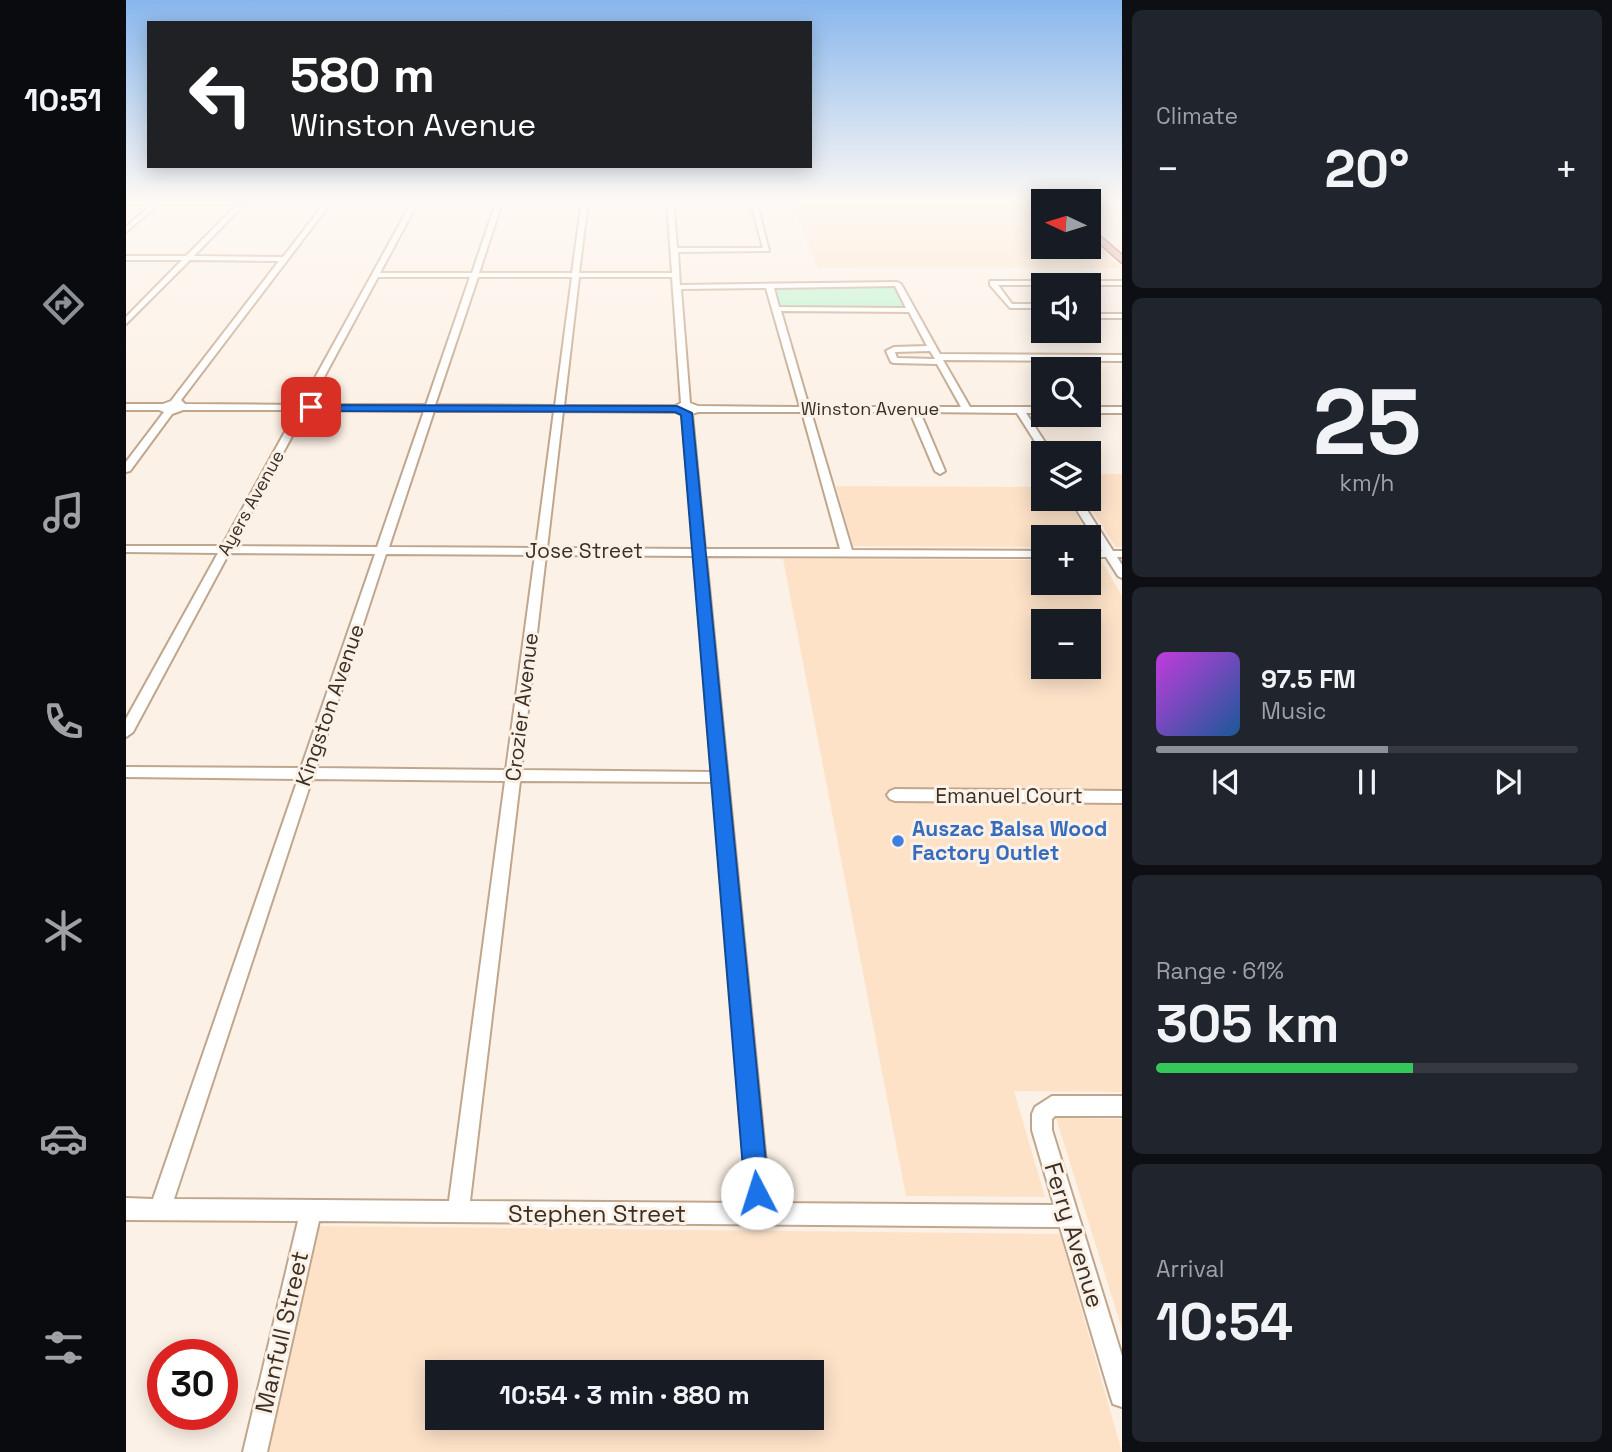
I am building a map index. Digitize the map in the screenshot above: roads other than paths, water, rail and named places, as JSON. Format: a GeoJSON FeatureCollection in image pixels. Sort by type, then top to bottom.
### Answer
{"type":"FeatureCollection","features":[{"type":"Feature","properties":{"kind":"street"},"geometry":{"type":"LineString","coordinates":[[126,322],[179,268]]}},
{"type":"Feature","properties":{"kind":"street"},"geometry":{"type":"LineString","coordinates":[[126,469],[278,268]]}},
{"type":"Feature","properties":{"kind":"street","name":"Ayers Avenue"},"geometry":{"type":"LineString","coordinates":[[126,732],[379,268]]}},
{"type":"Feature","properties":{"kind":"street","name":"Kingston Avenue"},"geometry":{"type":"LineString","coordinates":[[160,1209],[477,268]]}},
{"type":"Feature","properties":{"kind":"street","name":"Crozier Avenue"},"geometry":{"type":"LineString","coordinates":[[458,1213],[577,268]]}},
{"type":"Feature","properties":{"kind":"street"},"geometry":{"type":"LineString","coordinates":[[676,268],[699,552],[760,1215]]}},
{"type":"Feature","properties":{"kind":"street"},"geometry":{"type":"LineString","coordinates":[[375,275],[677,275]]}},
{"type":"Feature","properties":{"kind":"street"},"geometry":{"type":"LineString","coordinates":[[1031,283],[993,283],[1010,306],[1031,306]]}},
{"type":"Feature","properties":{"kind":"street"},"geometry":{"type":"LineString","coordinates":[[1101,283],[1122,283]]}},
{"type":"Feature","properties":{"kind":"street"},"geometry":{"type":"LineString","coordinates":[[769,284],[808,409],[847,553]]}},
{"type":"Feature","properties":{"kind":"street"},"geometry":{"type":"LineString","coordinates":[[678,287],[897,284],[967,410]]}},
{"type":"Feature","properties":{"kind":"street"},"geometry":{"type":"LineString","coordinates":[[777,309],[911,310]]}},
{"type":"Feature","properties":{"kind":"street"},"geometry":{"type":"LineString","coordinates":[[1101,316],[1122,316]]}},
{"type":"Feature","properties":{"kind":"street"},"geometry":{"type":"LineString","coordinates":[[933,348],[890,351],[894,360],[1122,358]]}},
{"type":"Feature","properties":{"kind":"street","name":"Winston Avenue"},"geometry":{"type":"LineString","coordinates":[[126,407],[1031,410]]}},
{"type":"Feature","properties":{"kind":"street"},"geometry":{"type":"LineString","coordinates":[[914,410],[940,471]]}},
{"type":"Feature","properties":{"kind":"street"},"geometry":{"type":"LineString","coordinates":[[1020,410],[1039,441]]}},
{"type":"Feature","properties":{"kind":"street"},"geometry":{"type":"LineString","coordinates":[[1101,410],[1122,410]]}},
{"type":"Feature","properties":{"kind":"street"},"geometry":{"type":"LineString","coordinates":[[1084,511],[1116,554],[1122,574]]}},
{"type":"Feature","properties":{"kind":"street","name":"Jose Street"},"geometry":{"type":"LineString","coordinates":[[126,549],[1031,554]]}},
{"type":"Feature","properties":{"kind":"street"},"geometry":{"type":"LineString","coordinates":[[126,772],[720,777]]}},
{"type":"Feature","properties":{"kind":"street","name":"Emanuel Court"},"geometry":{"type":"LineString","coordinates":[[895,795],[1122,797]]}},
{"type":"Feature","properties":{"kind":"street","name":"Ferry Avenue"},"geometry":{"type":"LineString","coordinates":[[1122,1106],[1052,1105],[1042,1114],[1042,1130],[1122,1395]]}},
{"type":"Feature","properties":{"kind":"street","name":"Stephen Street"},"geometry":{"type":"LineString","coordinates":[[126,1209],[1068,1216]]}},
{"type":"Feature","properties":{"kind":"street","name":"Manfull Street"},"geometry":{"type":"LineString","coordinates":[[254,1452],[310,1211]]}},
{"type":"Feature","properties":{"kind":"place","name":"Auszac Balsa Wood Factory Outlet"},"geometry":{"type":"Point","coordinates":[898,841]}}]}
